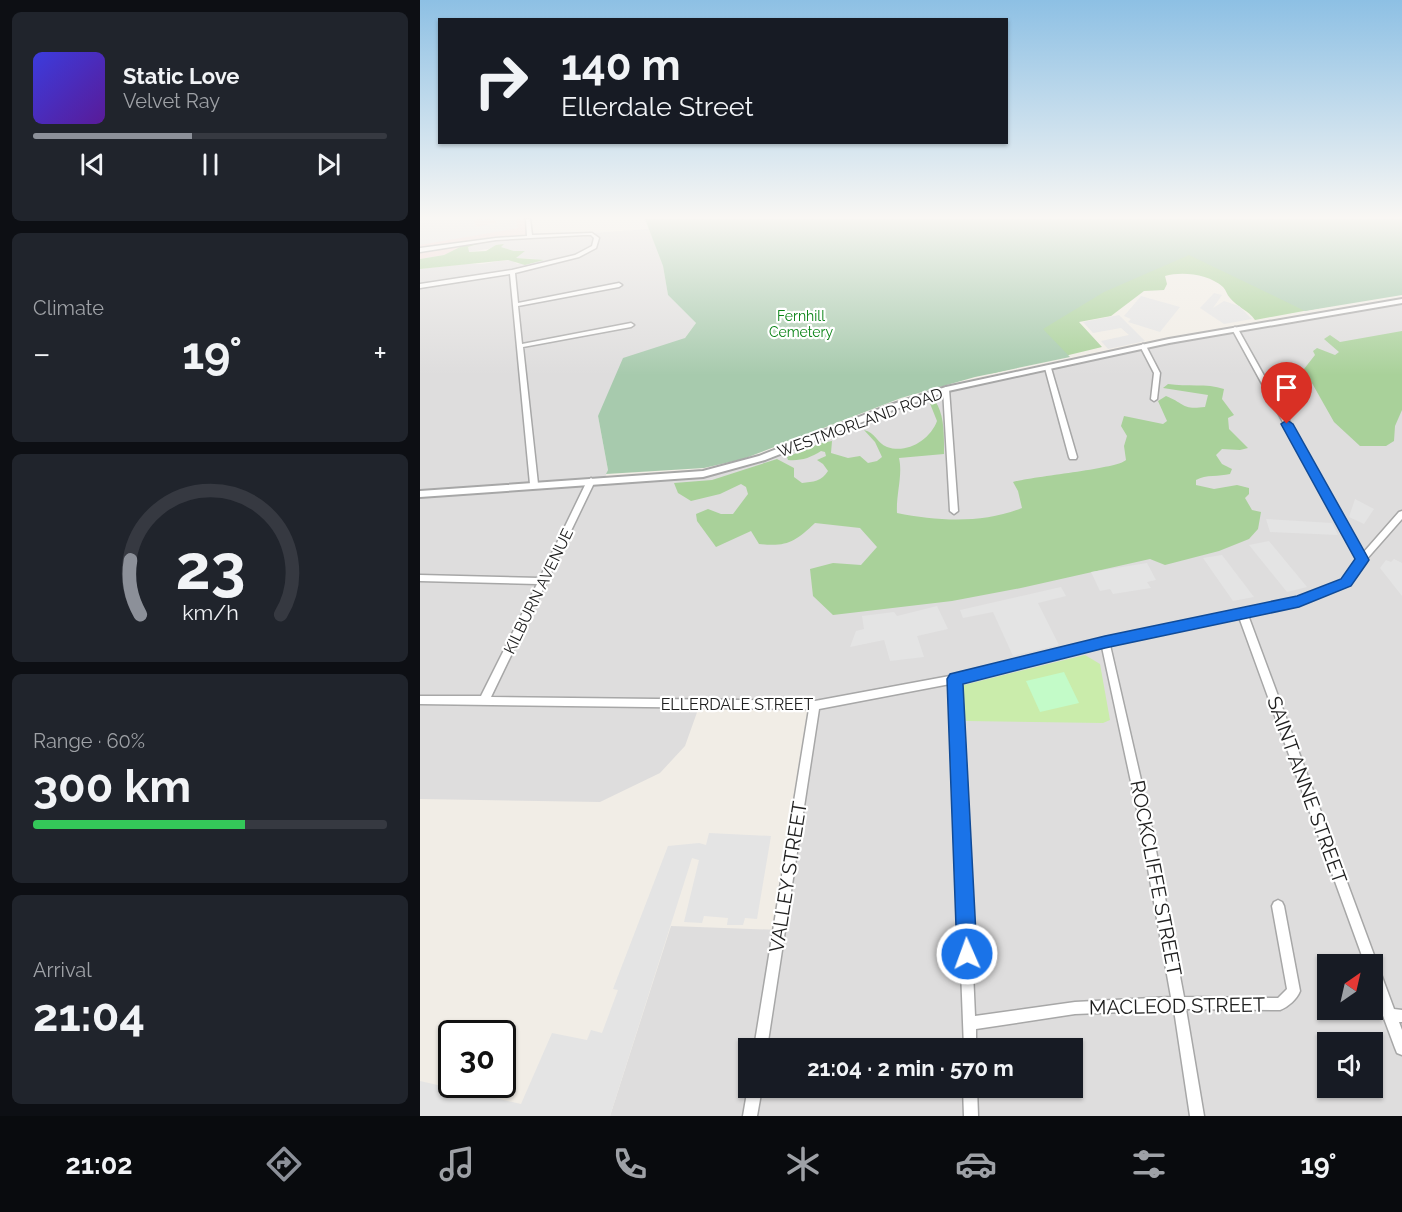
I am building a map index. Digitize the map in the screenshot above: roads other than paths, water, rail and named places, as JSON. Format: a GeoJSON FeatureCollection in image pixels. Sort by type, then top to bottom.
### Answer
{"type":"FeatureCollection","features":[{"type":"Feature","properties":{"kind":"street"},"geometry":{"type":"LineString","coordinates":[[420,286],[516,271]]}},
{"type":"Feature","properties":{"kind":"street"},"geometry":{"type":"LineString","coordinates":[[512,272],[534,484]]}},
{"type":"Feature","properties":{"kind":"street"},"geometry":{"type":"LineString","coordinates":[[515,305],[619,285]]}},
{"type":"Feature","properties":{"kind":"street","name":"WESTMORLAND ROAD"},"geometry":{"type":"LineString","coordinates":[[420,494],[534,484],[689,476],[762,458],[890,408],[946,389],[1143,346],[1402,301]]}},
{"type":"Feature","properties":{"kind":"street"},"geometry":{"type":"LineString","coordinates":[[519,346],[631,325]]}},
{"type":"Feature","properties":{"kind":"street"},"geometry":{"type":"LineString","coordinates":[[1235,329],[1362,560]]}},
{"type":"Feature","properties":{"kind":"street"},"geometry":{"type":"LineString","coordinates":[[1143,346],[1157,374],[1154,399]]}},
{"type":"Feature","properties":{"kind":"street"},"geometry":{"type":"LineString","coordinates":[[1048,368],[1072,457]]}},
{"type":"Feature","properties":{"kind":"street"},"geometry":{"type":"LineString","coordinates":[[946,389],[954,511]]}},
{"type":"Feature","properties":{"kind":"street","name":"KILBURN AVENUE"},"geometry":{"type":"LineString","coordinates":[[484,701],[591,481]]}},
{"type":"Feature","properties":{"kind":"street","name":"ELLERDALE STREET"},"geometry":{"type":"LineString","coordinates":[[420,700],[815,705],[955,679],[1105,642],[1243,615],[1299,601],[1346,583],[1362,560],[1402,514]]}},
{"type":"Feature","properties":{"kind":"street"},"geometry":{"type":"LineString","coordinates":[[420,578],[543,581]]}},
{"type":"Feature","properties":{"kind":"street","name":"SAINT ANNE STREET"},"geometry":{"type":"LineString","coordinates":[[1243,615],[1368,954]]}},
{"type":"Feature","properties":{"kind":"street","name":"ROCKCLIFFE STREET"},"geometry":{"type":"LineString","coordinates":[[1105,642],[1140,794],[1180,1004],[1197,1116]]}},
{"type":"Feature","properties":{"kind":"street"},"geometry":{"type":"LineString","coordinates":[[955,679],[970,1038]]}},
{"type":"Feature","properties":{"kind":"street","name":"VALLEY STREET"},"geometry":{"type":"LineString","coordinates":[[763,1038],[815,705]]}},
{"type":"Feature","properties":{"kind":"street","name":"MACLEOD STREET"},"geometry":{"type":"LineString","coordinates":[[970,1023],[1075,1008],[1180,1004],[1280,1004],[1294,991],[1278,906]]}},
{"type":"Feature","properties":{"kind":"street","name":"SAINT ANNE STREET"},"geometry":{"type":"LineString","coordinates":[[1383,988],[1396,1015],[1402,1048]]}},
{"type":"Feature","properties":{"kind":"street"},"geometry":{"type":"LineString","coordinates":[[750,1116],[753,1098]]}},
{"type":"Feature","properties":{"kind":"street"},"geometry":{"type":"LineString","coordinates":[[970,1098],[970,1116]]}},
{"type":"Feature","properties":{"kind":"park label","name":"Fernhill Cemetery"},"geometry":{"type":"Point","coordinates":[801,324]}}]}
